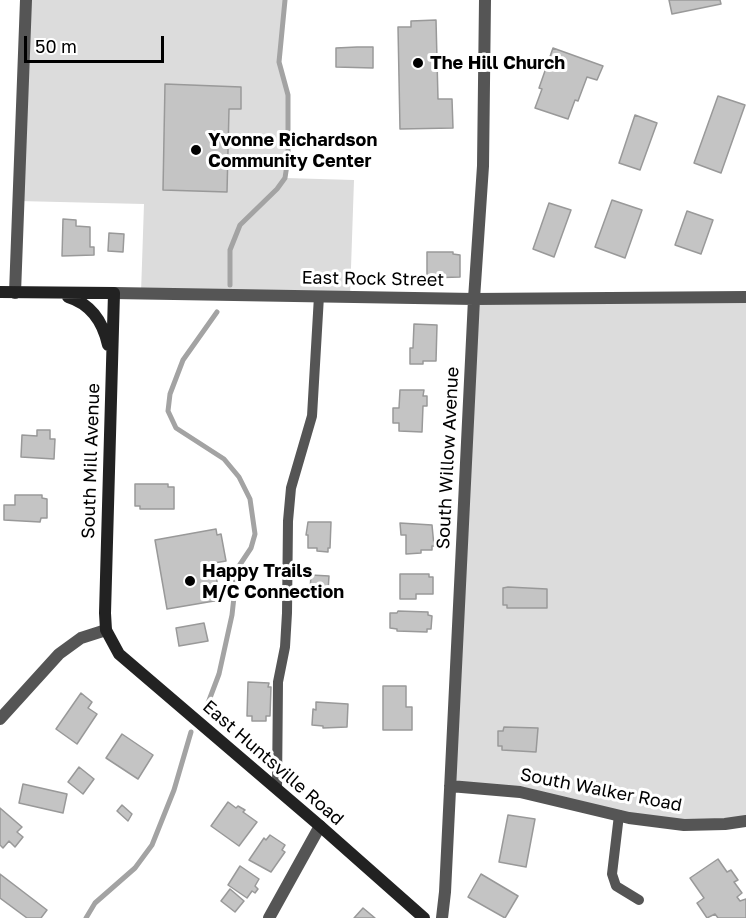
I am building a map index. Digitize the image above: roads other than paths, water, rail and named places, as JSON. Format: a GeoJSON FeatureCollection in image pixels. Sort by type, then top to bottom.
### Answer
{"type":"FeatureCollection","features":[{"type":"Feature","properties":{"kind":"street"},"geometry":{"type":"LineString","coordinates":[[15,293],[26,0]]}},
{"type":"Feature","properties":{"kind":"street","name":"South Willow Avenue"},"geometry":{"type":"LineString","coordinates":[[442,918],[483,166],[485,0]]}},
{"type":"Feature","properties":{"kind":"street","name":"East Rock Street"},"geometry":{"type":"LineString","coordinates":[[0,292],[474,299],[746,297]]}},
{"type":"Feature","properties":{"kind":"street"},"geometry":{"type":"LineString","coordinates":[[55,293],[80,300],[94,313],[104,328],[112,360]]}},
{"type":"Feature","properties":{"kind":"street","name":"South Mill Avenue"},"geometry":{"type":"LineString","coordinates":[[106,630],[114,293]]}},
{"type":"Feature","properties":{"kind":"street"},"geometry":{"type":"LineString","coordinates":[[0,719],[59,654],[81,638],[106,630]]}},
{"type":"Feature","properties":{"kind":"street","name":"East Huntsville Road"},"geometry":{"type":"LineString","coordinates":[[106,630],[118,654],[424,918]]}},
{"type":"Feature","properties":{"kind":"street","name":"South Walker Road"},"geometry":{"type":"LineString","coordinates":[[450,786],[520,792],[619,815],[684,825],[746,821]]}},
{"type":"Feature","properties":{"kind":"street"},"geometry":{"type":"LineString","coordinates":[[269,918],[320,826]]}},
{"type":"Feature","properties":{"kind":"lane"},"geometry":{"type":"LineString","coordinates":[[277,789],[279,682],[285,647],[287,613],[289,510],[291,488],[312,416],[320,296]]}},
{"type":"Feature","properties":{"kind":"lane"},"geometry":{"type":"LineString","coordinates":[[619,815],[612,874],[616,886],[639,900]]}},
{"type":"Feature","properties":{"kind":"waterway"},"geometry":{"type":"LineString","coordinates":[[230,285],[230,250],[240,225],[277,189],[285,178],[288,158],[288,95],[279,62],[285,0]]}},
{"type":"Feature","properties":{"kind":"waterway"},"geometry":{"type":"LineString","coordinates":[[205,711],[219,674],[232,615],[237,569],[251,548],[255,534],[250,499],[239,477],[224,459],[176,428],[168,411],[170,394],[183,360],[217,312]]}},
{"type":"Feature","properties":{"kind":"waterway"},"geometry":{"type":"LineString","coordinates":[[86,918],[95,903],[135,868],[152,845],[174,790],[191,732]]}},
{"type":"Feature","properties":{"kind":"place","name":"The Hill Church"},"geometry":{"type":"Point","coordinates":[418,63]}},
{"type":"Feature","properties":{"kind":"place","name":"Yvonne Richardson Community Center"},"geometry":{"type":"Point","coordinates":[196,150]}},
{"type":"Feature","properties":{"kind":"place","name":"Happy Trails M/C Connection"},"geometry":{"type":"Point","coordinates":[190,581]}}]}
